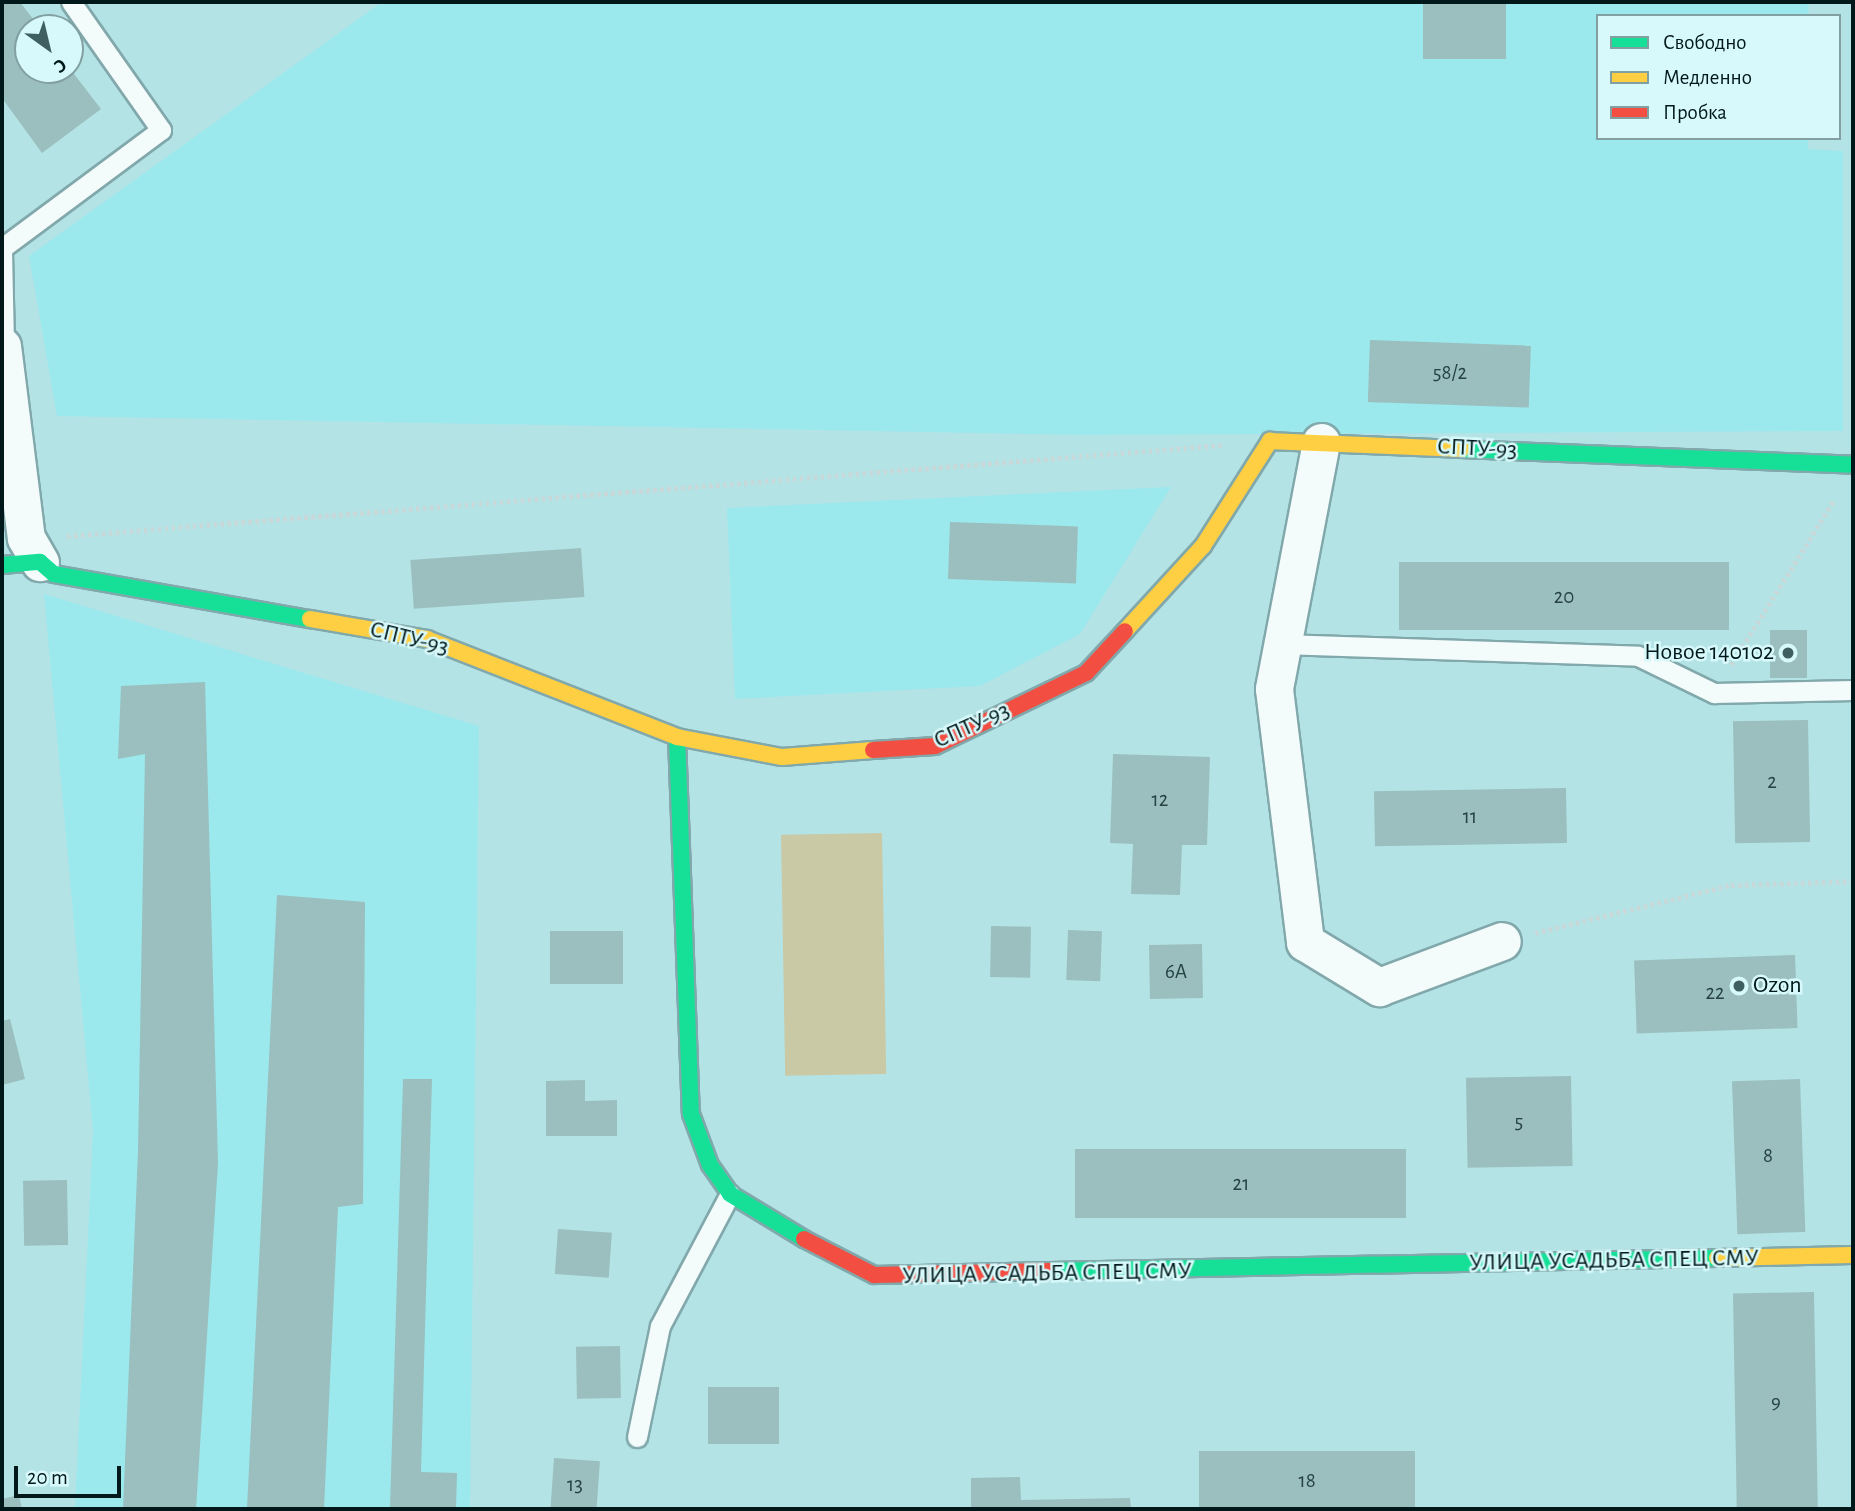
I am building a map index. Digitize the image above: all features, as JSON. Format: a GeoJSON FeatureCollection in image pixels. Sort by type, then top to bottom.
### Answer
{"type":"FeatureCollection","features":[{"type":"Feature","properties":{"kind":"street"},"geometry":{"type":"LineString","coordinates":[[2,565],[33,550],[3,346]]}},
{"type":"Feature","properties":{"kind":"street","name":"СПТУ-93"},"geometry":{"type":"LineString","coordinates":[[33,550],[54,574],[427,639],[677,737],[782,757],[935,746],[1087,673],[1203,546],[1270,441],[1853,465]]}},
{"type":"Feature","properties":{"kind":"street"},"geometry":{"type":"LineString","coordinates":[[1321,442],[1274,689],[1305,942],[1379,987],[1503,941]]}},
{"type":"Feature","properties":{"kind":"street","name":"УЛИЦА УСАДЬБА СПЕЦ СМУ"},"geometry":{"type":"LineString","coordinates":[[677,737],[691,1114],[710,1165],[730,1194],[752,1212],[874,1275],[919,1278],[1853,1255]]}},
{"type":"Feature","properties":{"kind":"lane"},"geometry":{"type":"LineString","coordinates":[[3,346],[2,247],[161,130],[71,2]]}},
{"type":"Feature","properties":{"kind":"lane"},"geometry":{"type":"LineString","coordinates":[[1283,645],[1638,656],[1713,693],[1853,690]]}},
{"type":"Feature","properties":{"kind":"lane"},"geometry":{"type":"LineString","coordinates":[[637,1437],[660,1326],[730,1194]]}},
{"type":"Feature","properties":{"kind":"path"},"geometry":{"type":"LineString","coordinates":[[33,550],[1270,441]]}},
{"type":"Feature","properties":{"kind":"path"},"geometry":{"type":"LineString","coordinates":[[1713,693],[1839,493]]}},
{"type":"Feature","properties":{"kind":"path"},"geometry":{"type":"LineString","coordinates":[[1503,941],[1731,885],[1853,881]]}},
{"type":"Feature","properties":{"kind":"shaded area"},"geometry":{"type":"Polygon","coordinates":[[[382,2],[1809,2],[1808,14],[1596,14],[1596,140],[1808,140],[1808,149],[1843,151],[1843,431],[1084,435],[57,416],[29,256],[382,2]]]}},
{"type":"Feature","properties":{"kind":"shaded area"},"geometry":{"type":"Polygon","coordinates":[[[1171,487],[1080,634],[980,686],[735,699],[727,508],[1171,487]]]}},
{"type":"Feature","properties":{"kind":"shaded area"},"geometry":{"type":"Polygon","coordinates":[[[44,594],[479,726],[470,1509],[75,1509],[93,1131],[44,594]]]}},
{"type":"Feature","properties":{"kind":"green space"},"geometry":{"type":"Polygon","coordinates":[[[882,833],[886,1074],[785,1076],[781,835],[882,833]]]}},
{"type":"Feature","properties":{"kind":"building"},"geometry":{"type":"Polygon","coordinates":[[[2,2],[20,2],[29,14],[14,14],[14,84],[82,84],[101,109],[42,153],[2,98],[2,2]]]}},
{"type":"Feature","properties":{"kind":"building"},"geometry":{"type":"Polygon","coordinates":[[[1423,2],[1506,2],[1506,59],[1423,59],[1423,2]]]}},
{"type":"Feature","properties":{"kind":"building"},"geometry":{"type":"Polygon","coordinates":[[[1370,340],[1531,346],[1529,408],[1368,402],[1370,340]]]}},
{"type":"Feature","properties":{"kind":"building"},"geometry":{"type":"Polygon","coordinates":[[[950,522],[1078,526],[1076,583],[948,579],[950,522]]]}},
{"type":"Feature","properties":{"kind":"building"},"geometry":{"type":"Polygon","coordinates":[[[581,548],[584,597],[414,609],[410,560],[581,548]]]}},
{"type":"Feature","properties":{"kind":"building"},"geometry":{"type":"Polygon","coordinates":[[[1399,562],[1729,562],[1729,630],[1399,630],[1399,562]]]}},
{"type":"Feature","properties":{"kind":"building"},"geometry":{"type":"Polygon","coordinates":[[[1770,630],[1807,630],[1807,678],[1770,678],[1770,630]]]}},
{"type":"Feature","properties":{"kind":"building"},"geometry":{"type":"Polygon","coordinates":[[[205,682],[218,1163],[196,1509],[123,1509],[138,1152],[145,754],[118,759],[121,686],[205,682]]]}},
{"type":"Feature","properties":{"kind":"building"},"geometry":{"type":"Polygon","coordinates":[[[1808,720],[1810,842],[1735,843],[1733,721],[1808,720]]]}},
{"type":"Feature","properties":{"kind":"building"},"geometry":{"type":"Polygon","coordinates":[[[1113,754],[1210,757],[1207,845],[1182,845],[1180,895],[1131,894],[1133,844],[1110,843],[1113,754]]]}},
{"type":"Feature","properties":{"kind":"building"},"geometry":{"type":"Polygon","coordinates":[[[1566,788],[1567,843],[1375,846],[1374,791],[1566,788]]]}},
{"type":"Feature","properties":{"kind":"building"},"geometry":{"type":"Polygon","coordinates":[[[277,895],[365,902],[363,1204],[338,1207],[324,1509],[247,1509],[277,895]]]}},
{"type":"Feature","properties":{"kind":"building"},"geometry":{"type":"Polygon","coordinates":[[[991,926],[1031,927],[1030,978],[990,977],[991,926]]]}},
{"type":"Feature","properties":{"kind":"building"},"geometry":{"type":"Polygon","coordinates":[[[1068,930],[1102,931],[1100,981],[1066,980],[1068,930]]]}},
{"type":"Feature","properties":{"kind":"building"},"geometry":{"type":"Polygon","coordinates":[[[550,931],[623,931],[623,984],[550,984],[550,931]]]}},
{"type":"Feature","properties":{"kind":"building"},"geometry":{"type":"Polygon","coordinates":[[[1202,944],[1203,998],[1150,999],[1149,945],[1202,944]]]}},
{"type":"Feature","properties":{"kind":"building"},"geometry":{"type":"Polygon","coordinates":[[[1795,955],[1798,1028],[1637,1034],[1634,961],[1795,955]]]}},
{"type":"Feature","properties":{"kind":"building"},"geometry":{"type":"Polygon","coordinates":[[[10,1019],[25,1079],[2,1085],[2,1021],[10,1019]]]}},
{"type":"Feature","properties":{"kind":"building"},"geometry":{"type":"Polygon","coordinates":[[[1571,1076],[1573,1166],[1468,1168],[1466,1078],[1571,1076]]]}},
{"type":"Feature","properties":{"kind":"building"},"geometry":{"type":"Polygon","coordinates":[[[403,1079],[432,1079],[421,1472],[457,1473],[456,1509],[390,1509],[403,1079]]]}},
{"type":"Feature","properties":{"kind":"building"},"geometry":{"type":"Polygon","coordinates":[[[1800,1079],[1805,1232],[1737,1234],[1732,1081],[1800,1079]]]}},
{"type":"Feature","properties":{"kind":"building"},"geometry":{"type":"Polygon","coordinates":[[[585,1080],[585,1101],[617,1100],[617,1136],[546,1136],[546,1081],[585,1080]]]}},
{"type":"Feature","properties":{"kind":"building"},"geometry":{"type":"Polygon","coordinates":[[[1075,1149],[1406,1149],[1406,1218],[1075,1218],[1075,1149]]]}},
{"type":"Feature","properties":{"kind":"building"},"geometry":{"type":"Polygon","coordinates":[[[67,1180],[68,1245],[24,1246],[23,1181],[67,1180]]]}},
{"type":"Feature","properties":{"kind":"building"},"geometry":{"type":"Polygon","coordinates":[[[558,1229],[612,1233],[609,1278],[555,1274],[558,1229]]]}},
{"type":"Feature","properties":{"kind":"building"},"geometry":{"type":"Polygon","coordinates":[[[1814,1292],[1818,1509],[1737,1509],[1733,1293],[1814,1292]]]}},
{"type":"Feature","properties":{"kind":"building"},"geometry":{"type":"Polygon","coordinates":[[[620,1346],[621,1398],[577,1399],[576,1347],[620,1346]]]}},
{"type":"Feature","properties":{"kind":"building"},"geometry":{"type":"Polygon","coordinates":[[[708,1387],[779,1387],[779,1444],[708,1444],[708,1387]]]}},
{"type":"Feature","properties":{"kind":"building"},"geometry":{"type":"Polygon","coordinates":[[[1199,1451],[1415,1451],[1415,1509],[1199,1509],[1199,1451]]]}},
{"type":"Feature","properties":{"kind":"building"},"geometry":{"type":"Polygon","coordinates":[[[554,1458],[600,1461],[597,1509],[550,1509],[554,1458]]]}},
{"type":"Feature","properties":{"kind":"building"},"geometry":{"type":"Polygon","coordinates":[[[1020,1477],[1021,1500],[1130,1498],[1131,1509],[971,1509],[971,1478],[1020,1477]]]}},
{"type":"Feature","properties":{"kind":"building"},"geometry":{"type":"Polygon","coordinates":[[[19,1495],[22,1509],[2,1509],[2,1499],[19,1495]]]}},
{"type":"Feature","properties":{"kind":"traffic: fast"},"geometry":{"type":"LineString","coordinates":[[1462,449],[1853,465]]}},
{"type":"Feature","properties":{"kind":"traffic: fast"},"geometry":{"type":"LineString","coordinates":[[2,565],[40,562],[54,574],[310,619]]}},
{"type":"Feature","properties":{"kind":"traffic: fast"},"geometry":{"type":"LineString","coordinates":[[677,737],[691,1114],[710,1165],[730,1194],[804,1239]]}},
{"type":"Feature","properties":{"kind":"traffic: fast"},"geometry":{"type":"LineString","coordinates":[[1050,1271],[1717,1258]]}},
{"type":"Feature","properties":{"kind":"traffic: slow"},"geometry":{"type":"LineString","coordinates":[[1125,631],[1203,546],[1270,441],[1462,449]]}},
{"type":"Feature","properties":{"kind":"traffic: slow"},"geometry":{"type":"LineString","coordinates":[[310,619],[427,639],[677,737],[782,757],[873,750]]}},
{"type":"Feature","properties":{"kind":"traffic: slow"},"geometry":{"type":"LineString","coordinates":[[1717,1258],[1853,1255]]}},
{"type":"Feature","properties":{"kind":"traffic: jam"},"geometry":{"type":"LineString","coordinates":[[873,750],[935,746],[1086,673],[1125,631]]}},
{"type":"Feature","properties":{"kind":"traffic: jam"},"geometry":{"type":"LineString","coordinates":[[804,1239],[874,1275],[1050,1271]]}},
{"type":"Feature","properties":{"kind":"place","name":"Новое 140102"},"geometry":{"type":"Point","coordinates":[1788,653]}},
{"type":"Feature","properties":{"kind":"place","name":"Ozon"},"geometry":{"type":"Point","coordinates":[1739,986]}}]}
